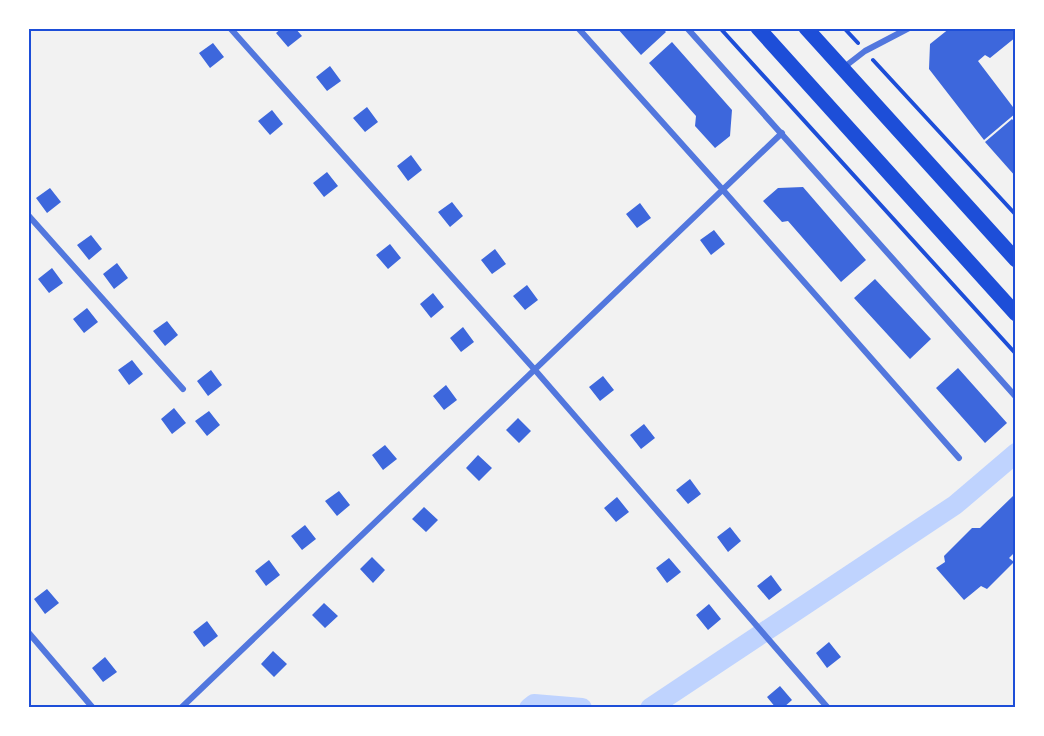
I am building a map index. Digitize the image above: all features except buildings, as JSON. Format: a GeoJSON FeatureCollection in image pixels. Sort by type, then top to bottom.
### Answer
{"type":"FeatureCollection","features":[{"type":"Feature","properties":{"kind":"main road"},"geometry":{"type":"LineString","coordinates":[[758,28],[1016,314]]}},
{"type":"Feature","properties":{"kind":"main road"},"geometry":{"type":"LineString","coordinates":[[806,28],[1016,260]]}},
{"type":"Feature","properties":{"kind":"street"},"geometry":{"type":"LineString","coordinates":[[231,28],[535,370],[828,708]]}},
{"type":"Feature","properties":{"kind":"street"},"geometry":{"type":"LineString","coordinates":[[578,28],[959,458]]}},
{"type":"Feature","properties":{"kind":"street"},"geometry":{"type":"LineString","coordinates":[[687,28],[1016,397]]}},
{"type":"Feature","properties":{"kind":"street"},"geometry":{"type":"LineString","coordinates":[[842,68],[865,51],[909,28]]}},
{"type":"Feature","properties":{"kind":"street"},"geometry":{"type":"LineString","coordinates":[[181,708],[782,133]]}},
{"type":"Feature","properties":{"kind":"street"},"geometry":{"type":"LineString","coordinates":[[28,215],[183,389]]}},
{"type":"Feature","properties":{"kind":"street"},"geometry":{"type":"LineString","coordinates":[[28,632],[93,708]]}},
{"type":"Feature","properties":{"kind":"path"},"geometry":{"type":"LineString","coordinates":[[720,28],[1016,354]]}},
{"type":"Feature","properties":{"kind":"path"},"geometry":{"type":"LineString","coordinates":[[844,28],[1016,215]]}},
{"type":"Feature","properties":{"kind":"waterway"},"geometry":{"type":"LineString","coordinates":[[650,708],[955,505],[1016,453]]}},
{"type":"Feature","properties":{"kind":"waterway"},"geometry":{"type":"LineString","coordinates":[[529,708],[534,704],[582,708]]}}]}
